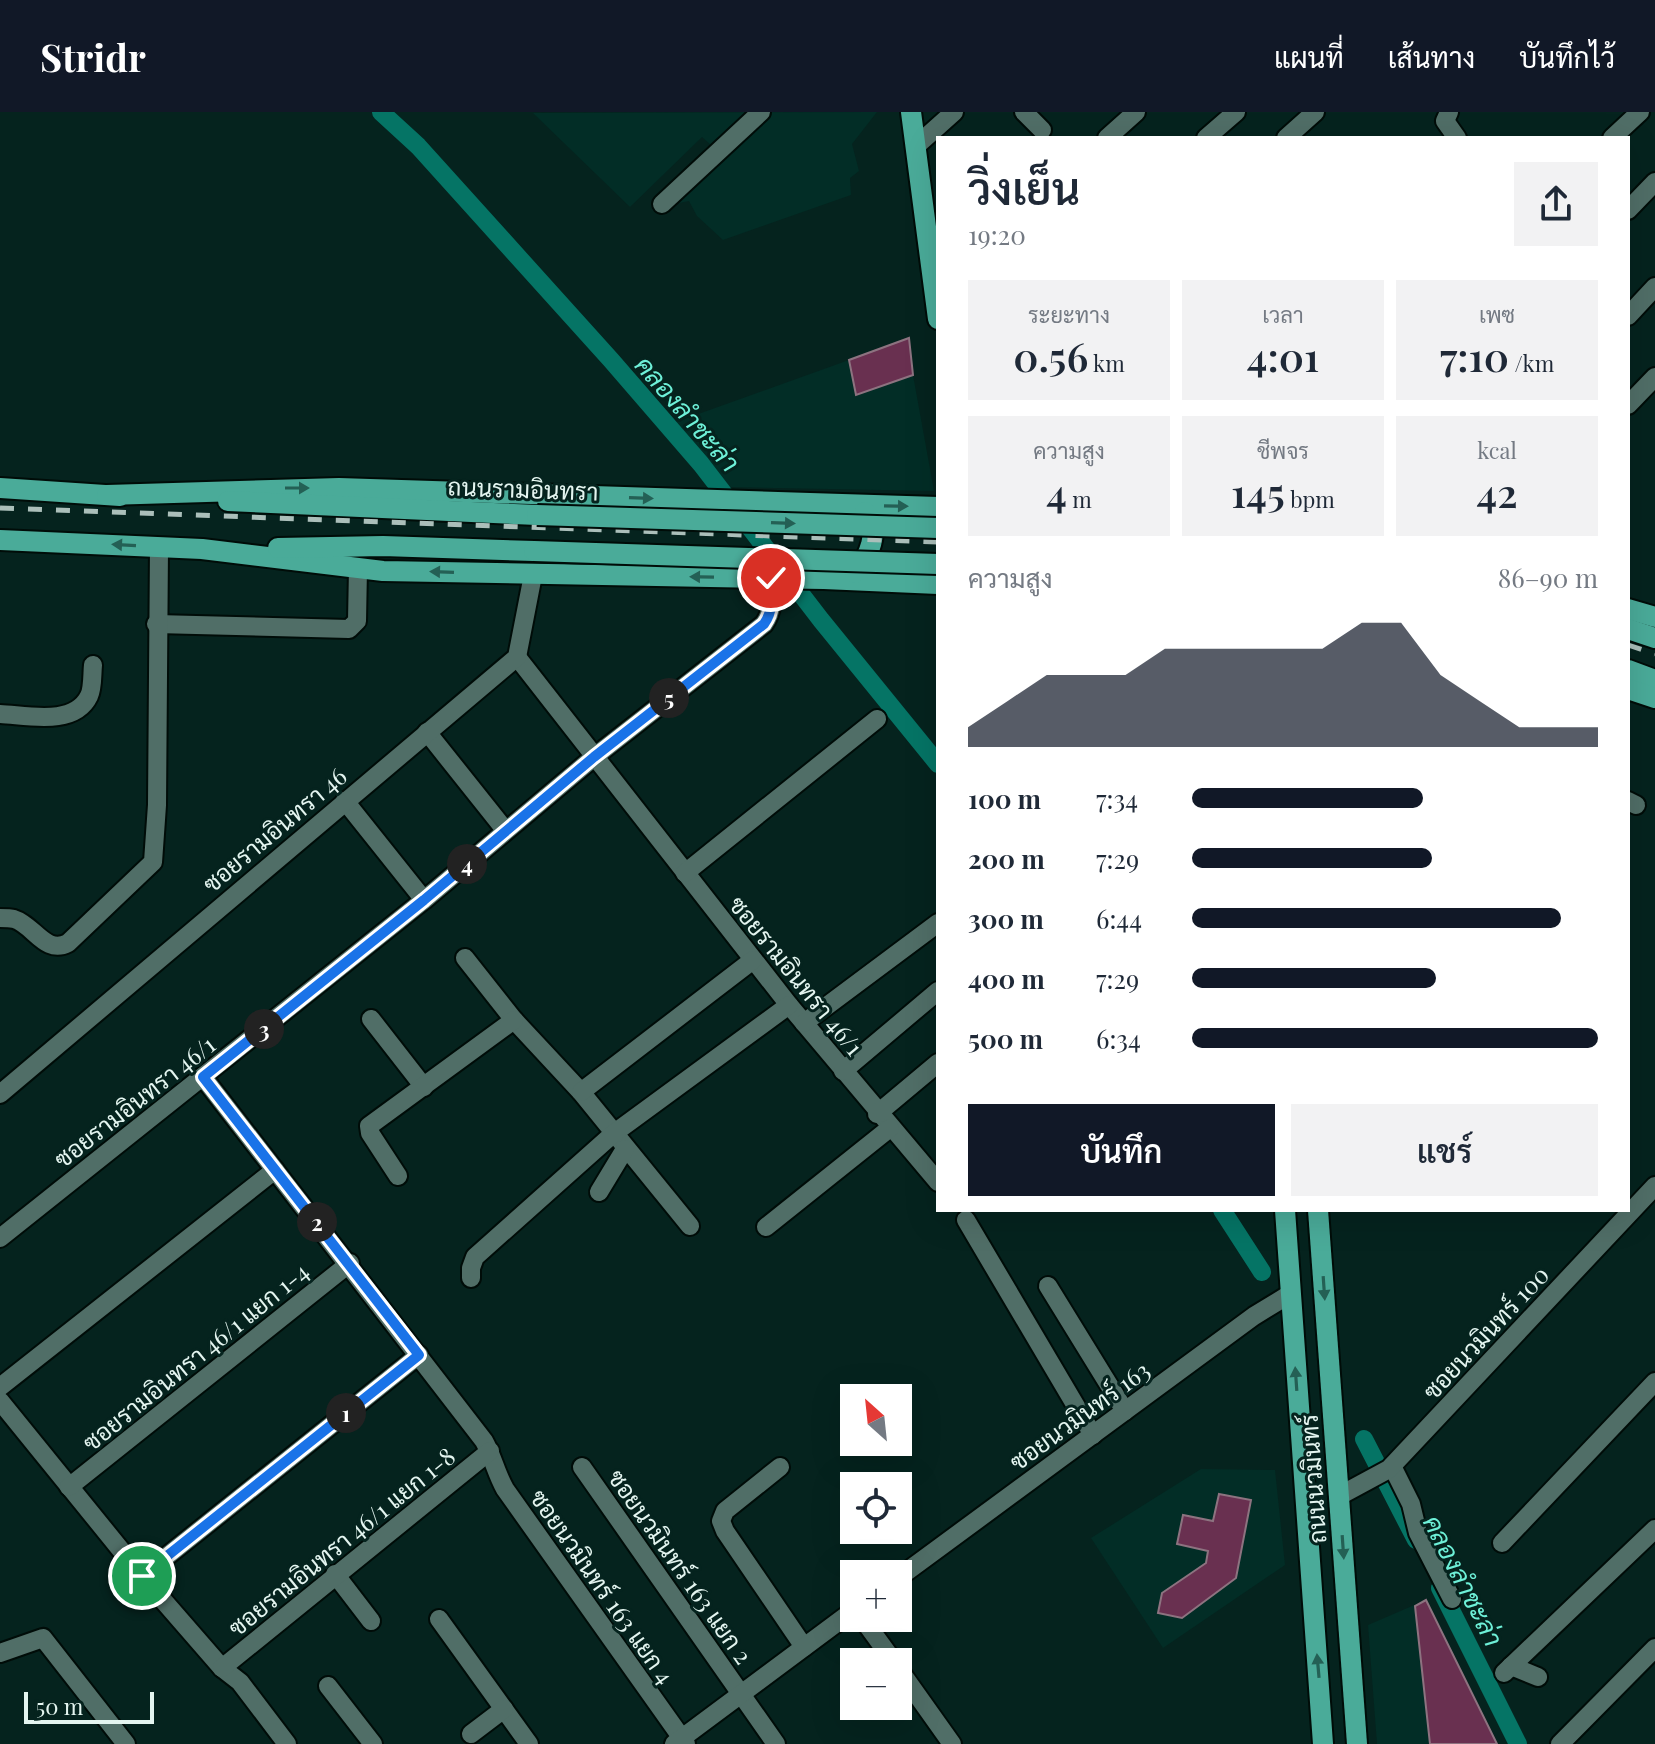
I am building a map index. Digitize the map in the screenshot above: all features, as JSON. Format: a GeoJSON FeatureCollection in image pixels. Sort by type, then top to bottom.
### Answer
{"type":"FeatureCollection","features":[{"type":"Feature","properties":{"kind":"main road"},"geometry":{"type":"LineString","coordinates":[[911,112],[936,294]]}},
{"type":"Feature","properties":{"kind":"main road","name":"ถนนรามอินทรา"},"geometry":{"type":"LineString","coordinates":[[0,488],[537,515],[936,528]]}},
{"type":"Feature","properties":{"kind":"main road","name":"ถนนรามอินทรา"},"geometry":{"type":"LineString","coordinates":[[107,495],[339,488],[936,507]]}},
{"type":"Feature","properties":{"kind":"main road"},"geometry":{"type":"LineString","coordinates":[[850,580],[862,565],[873,541],[869,518],[855,505]]}},
{"type":"Feature","properties":{"kind":"main road"},"geometry":{"type":"LineString","coordinates":[[0,540],[202,549],[383,546],[936,564]]}},
{"type":"Feature","properties":{"kind":"main road"},"geometry":{"type":"LineString","coordinates":[[202,549],[358,568],[936,584]]}},
{"type":"Feature","properties":{"kind":"main road"},"geometry":{"type":"LineString","coordinates":[[1630,610],[1655,617]]}},
{"type":"Feature","properties":{"kind":"main road"},"geometry":{"type":"LineString","coordinates":[[1630,630],[1655,638]]}},
{"type":"Feature","properties":{"kind":"main road"},"geometry":{"type":"LineString","coordinates":[[1630,671],[1655,680]]}},
{"type":"Feature","properties":{"kind":"main road"},"geometry":{"type":"LineString","coordinates":[[1630,690],[1655,698]]}},
{"type":"Feature","properties":{"kind":"main road","name":"ถนนนวมินทร์"},"geometry":{"type":"LineString","coordinates":[[1285,1212],[1323,1744]]}},
{"type":"Feature","properties":{"kind":"main road","name":"ถนนนวมินทร์"},"geometry":{"type":"LineString","coordinates":[[1318,1212],[1357,1744]]}},
{"type":"Feature","properties":{"kind":"street"},"geometry":{"type":"LineString","coordinates":[[662,204],[761,112]]}},
{"type":"Feature","properties":{"kind":"street"},"geometry":{"type":"LineString","coordinates":[[916,146],[954,112]]}},
{"type":"Feature","properties":{"kind":"street"},"geometry":{"type":"LineString","coordinates":[[1024,112],[1042,130]]}},
{"type":"Feature","properties":{"kind":"street"},"geometry":{"type":"LineString","coordinates":[[1109,136],[1136,112]]}},
{"type":"Feature","properties":{"kind":"street"},"geometry":{"type":"LineString","coordinates":[[1208,136],[1236,112]]}},
{"type":"Feature","properties":{"kind":"street"},"geometry":{"type":"LineString","coordinates":[[1288,136],[1315,112]]}},
{"type":"Feature","properties":{"kind":"street"},"geometry":{"type":"LineString","coordinates":[[1614,136],[1640,112]]}},
{"type":"Feature","properties":{"kind":"street"},"geometry":{"type":"LineString","coordinates":[[1441,114],[1455,136]]}},
{"type":"Feature","properties":{"kind":"street"},"geometry":{"type":"LineString","coordinates":[[1630,208],[1655,182]]}},
{"type":"Feature","properties":{"kind":"street"},"geometry":{"type":"LineString","coordinates":[[1630,314],[1655,287]]}},
{"type":"Feature","properties":{"kind":"street"},"geometry":{"type":"LineString","coordinates":[[1630,403],[1655,377]]}},
{"type":"Feature","properties":{"kind":"street"},"geometry":{"type":"LineString","coordinates":[[0,918],[16,919],[51,946],[60,947],[79,933],[153,862],[157,805],[156,624],[159,547]]}},
{"type":"Feature","properties":{"kind":"street"},"geometry":{"type":"LineString","coordinates":[[156,624],[349,629],[357,621],[358,568]]}},
{"type":"Feature","properties":{"kind":"street"},"geometry":{"type":"LineString","coordinates":[[533,575],[517,657],[594,757]]}},
{"type":"Feature","properties":{"kind":"street","name":"ซอยรามอินทรา 46/1"},"geometry":{"type":"LineString","coordinates":[[0,1238],[424,900],[594,757],[764,624],[769,617],[775,578]]}},
{"type":"Feature","properties":{"kind":"street","name":"ซอยรามอินทรา 46"},"geometry":{"type":"LineString","coordinates":[[0,1094],[517,657]]}},
{"type":"Feature","properties":{"kind":"street"},"geometry":{"type":"LineString","coordinates":[[0,714],[62,717],[89,696],[93,665]]}},
{"type":"Feature","properties":{"kind":"street"},"geometry":{"type":"LineString","coordinates":[[685,873],[877,719]]}},
{"type":"Feature","properties":{"kind":"street"},"geometry":{"type":"LineString","coordinates":[[427,732],[505,830]]}},
{"type":"Feature","properties":{"kind":"street","name":"ซอยรามอินทรา 46/1"},"geometry":{"type":"LineString","coordinates":[[594,757],[877,1114],[936,1180]]}},
{"type":"Feature","properties":{"kind":"street"},"geometry":{"type":"LineString","coordinates":[[345,801],[424,900]]}},
{"type":"Feature","properties":{"kind":"street"},"geometry":{"type":"LineString","coordinates":[[804,1023],[936,924]]}},
{"type":"Feature","properties":{"kind":"street"},"geometry":{"type":"LineString","coordinates":[[465,958],[514,1020],[581,1092],[690,1226]]}},
{"type":"Feature","properties":{"kind":"street"},"geometry":{"type":"LineString","coordinates":[[581,1092],[753,960]]}},
{"type":"Feature","properties":{"kind":"street"},"geometry":{"type":"LineString","coordinates":[[843,1071],[936,993]]}},
{"type":"Feature","properties":{"kind":"street"},"geometry":{"type":"LineString","coordinates":[[471,1278],[475,1257],[613,1134],[789,1005]]}},
{"type":"Feature","properties":{"kind":"street"},"geometry":{"type":"LineString","coordinates":[[371,1019],[424,1087]]}},
{"type":"Feature","properties":{"kind":"street"},"geometry":{"type":"LineString","coordinates":[[398,1176],[370,1133],[369,1126],[514,1020]]}},
{"type":"Feature","properties":{"kind":"street"},"geometry":{"type":"LineString","coordinates":[[877,1114],[936,1065]]}},
{"type":"Feature","properties":{"kind":"street","name":"ซอยนวมินทร์ 163 แยก 4"},"geometry":{"type":"LineString","coordinates":[[203,1077],[350,1263],[490,1451],[495,1472],[505,1489],[680,1742]]}},
{"type":"Feature","properties":{"kind":"street"},"geometry":{"type":"LineString","coordinates":[[766,1227],[890,1128]]}},
{"type":"Feature","properties":{"kind":"street"},"geometry":{"type":"LineString","coordinates":[[599,1192],[625,1149]]}},
{"type":"Feature","properties":{"kind":"street"},"geometry":{"type":"LineString","coordinates":[[0,1387],[275,1170]]}},
{"type":"Feature","properties":{"kind":"street","name":"ซอยนวมินทร์ 100"},"geometry":{"type":"LineString","coordinates":[[1339,1496],[1391,1468],[1655,1186]]}},
{"type":"Feature","properties":{"kind":"street"},"geometry":{"type":"LineString","coordinates":[[966,1220],[1093,1435]]}},
{"type":"Feature","properties":{"kind":"street","name":"ซอยรามอินทรา 46/1 แยก 1-4"},"geometry":{"type":"LineString","coordinates":[[69,1487],[350,1263]]}},
{"type":"Feature","properties":{"kind":"street"},"geometry":{"type":"LineString","coordinates":[[1048,1286],[1125,1411]]}},
{"type":"Feature","properties":{"kind":"street","name":"ซอยนวมินทร์ 163"},"geometry":{"type":"LineString","coordinates":[[912,1568],[1254,1316],[1290,1294]]}},
{"type":"Feature","properties":{"kind":"street"},"geometry":{"type":"LineString","coordinates":[[142,1576],[419,1355]]}},
{"type":"Feature","properties":{"kind":"street"},"geometry":{"type":"LineString","coordinates":[[1502,1543],[1655,1382]]}},
{"type":"Feature","properties":{"kind":"street"},"geometry":{"type":"LineString","coordinates":[[0,1401],[142,1576],[222,1668],[240,1682],[287,1744]]}},
{"type":"Feature","properties":{"kind":"street","name":"ซอยรามอินทรา 46/1 แยก 1-8"},"geometry":{"type":"LineString","coordinates":[[222,1668],[490,1451]]}},
{"type":"Feature","properties":{"kind":"street","name":"ซอยนวมินทร์ 163 แยก 2"},"geometry":{"type":"LineString","coordinates":[[582,1467],[776,1744]]}},
{"type":"Feature","properties":{"kind":"street"},"geometry":{"type":"LineString","coordinates":[[780,1467],[725,1511],[721,1521],[804,1647]]}},
{"type":"Feature","properties":{"kind":"street"},"geometry":{"type":"LineString","coordinates":[[1391,1468],[1411,1504],[1416,1529],[1452,1599]]}},
{"type":"Feature","properties":{"kind":"street"},"geometry":{"type":"LineString","coordinates":[[1538,1677],[1507,1670],[1655,1529]]}},
{"type":"Feature","properties":{"kind":"street"},"geometry":{"type":"LineString","coordinates":[[335,1574],[371,1621]]}},
{"type":"Feature","properties":{"kind":"street"},"geometry":{"type":"LineString","coordinates":[[439,1619],[529,1744]]}},
{"type":"Feature","properties":{"kind":"street"},"geometry":{"type":"LineString","coordinates":[[680,1742],[840,1620]]}},
{"type":"Feature","properties":{"kind":"street"},"geometry":{"type":"LineString","coordinates":[[0,1653],[43,1638],[126,1744]]}},
{"type":"Feature","properties":{"kind":"street"},"geometry":{"type":"LineString","coordinates":[[1560,1744],[1655,1648]]}},
{"type":"Feature","properties":{"kind":"street"},"geometry":{"type":"LineString","coordinates":[[328,1686],[373,1744]]}},
{"type":"Feature","properties":{"kind":"street"},"geometry":{"type":"LineString","coordinates":[[912,1688],[952,1744]]}},
{"type":"Feature","properties":{"kind":"street"},"geometry":{"type":"LineString","coordinates":[[471,1734],[504,1709]]}},
{"type":"Feature","properties":{"kind":"shaded area"},"geometry":{"type":"Polygon","coordinates":[[[877,112],[852,144],[859,171],[850,178],[851,195],[723,240],[697,216],[689,201],[679,203],[674,184],[712,146],[702,137],[630,207],[533,113],[877,112]]]}},
{"type":"Feature","properties":{"kind":"shaded area"},"geometry":{"type":"Polygon","coordinates":[[[849,360],[856,395],[913,375],[934,491],[729,487],[676,422],[849,360]]]}},
{"type":"Feature","properties":{"kind":"shaded area"},"geometry":{"type":"Polygon","coordinates":[[[1201,1469],[1275,1470],[1285,1565],[1163,1648],[1091,1538],[1201,1469]]]}},
{"type":"Feature","properties":{"kind":"shaded area"},"geometry":{"type":"Polygon","coordinates":[[[1426,1600],[1497,1744],[1377,1744],[1368,1625],[1426,1600]]]}},
{"type":"Feature","properties":{"kind":"building"},"geometry":{"type":"Polygon","coordinates":[[[909,338],[913,375],[856,395],[849,360],[909,338]]]}},
{"type":"Feature","properties":{"kind":"building"},"geometry":{"type":"Polygon","coordinates":[[[1219,1494],[1251,1500],[1236,1578],[1182,1618],[1158,1613],[1162,1593],[1206,1563],[1208,1551],[1177,1544],[1183,1515],[1213,1521],[1219,1494]]]}},
{"type":"Feature","properties":{"kind":"building"},"geometry":{"type":"Polygon","coordinates":[[[1426,1600],[1497,1744],[1430,1744],[1415,1606],[1426,1600]]]}},
{"type":"Feature","properties":{"kind":"waterway","name":"คลองลำชะล่า"},"geometry":{"type":"LineString","coordinates":[[381,112],[418,146],[701,464],[821,620],[936,762]]}},
{"type":"Feature","properties":{"kind":"waterway","name":"คลองลำชะล่า"},"geometry":{"type":"LineString","coordinates":[[1223,1212],[1262,1272]]}},
{"type":"Feature","properties":{"kind":"waterway","name":"คลองลำชะล่า"},"geometry":{"type":"LineString","coordinates":[[1364,1439],[1416,1540]]}},
{"type":"Feature","properties":{"kind":"waterway","name":"คลองลำชะล่า"},"geometry":{"type":"LineString","coordinates":[[1440,1588],[1518,1744]]}},
{"type":"Feature","properties":{"kind":"railway"},"geometry":{"type":"LineString","coordinates":[[0,508],[936,542]]}},
{"type":"Feature","properties":{"kind":"railway"},"geometry":{"type":"LineString","coordinates":[[1630,646],[1655,654]]}},
{"type":"Feature","properties":{"kind":"route"},"geometry":{"type":"LineString","coordinates":[[142,1576],[419,1355],[203,1077],[424,900],[594,757],[764,624],[772,603],[771,578]]}}]}
